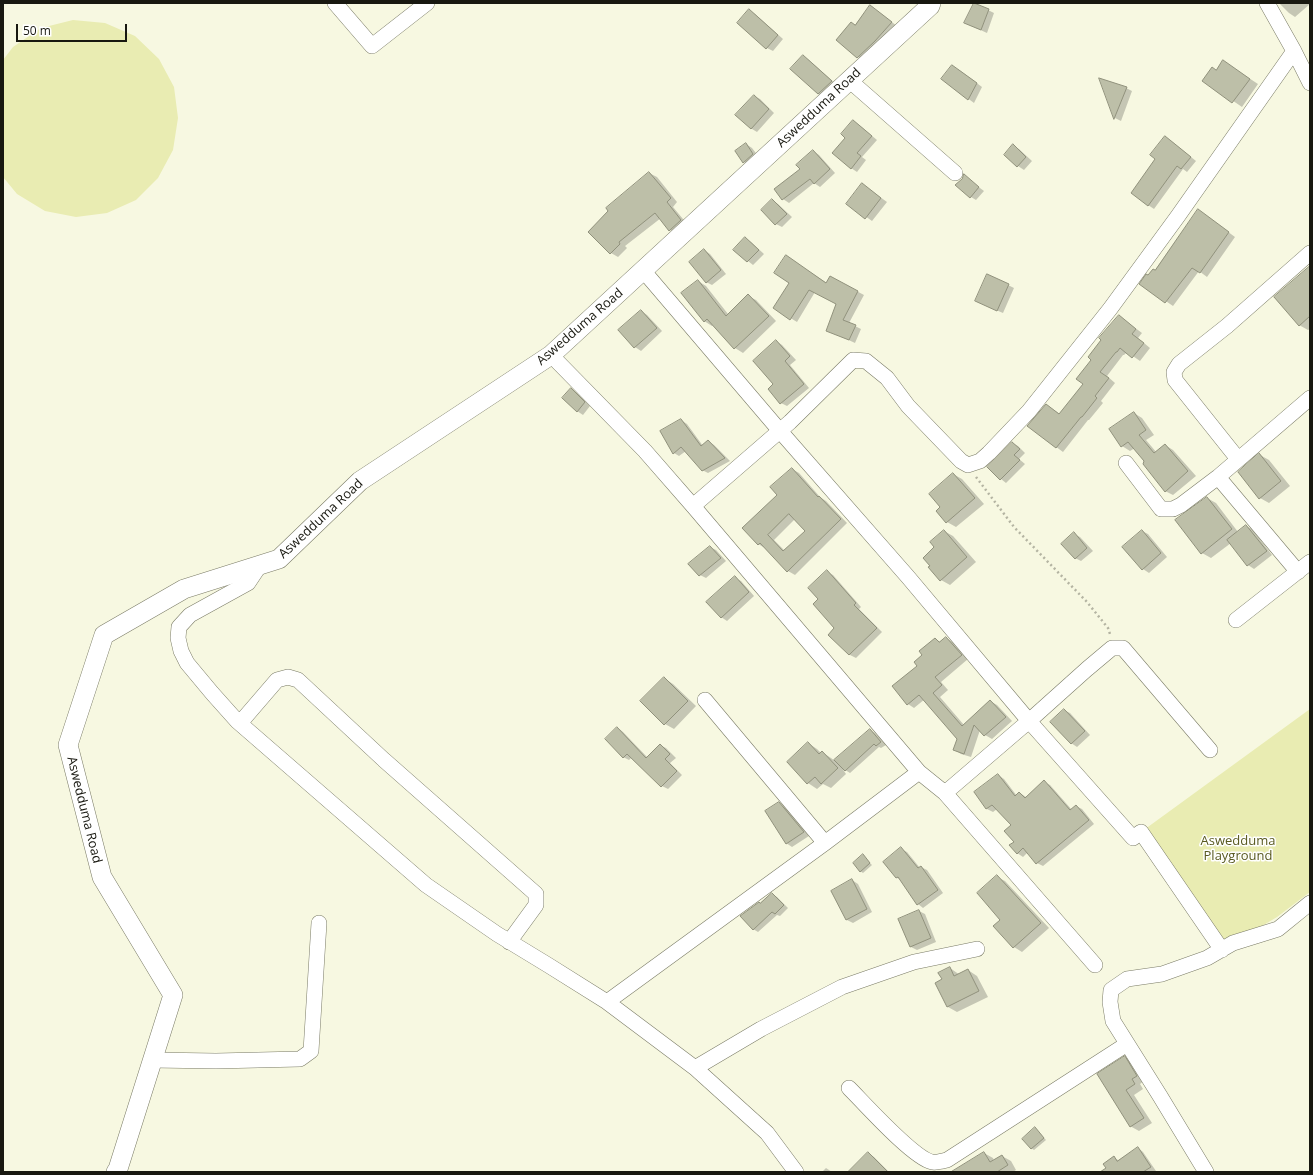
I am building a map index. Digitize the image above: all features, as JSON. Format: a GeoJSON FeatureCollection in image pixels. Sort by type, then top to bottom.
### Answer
{"type":"FeatureCollection","features":[{"type":"Feature","properties":{"kind":"street"},"geometry":{"type":"LineString","coordinates":[[335,3],[372,46],[428,3]]}},
{"type":"Feature","properties":{"kind":"street","name":"Aswedduma Road"},"geometry":{"type":"LineString","coordinates":[[116,1172],[173,995],[102,877],[68,745],[104,635],[184,589],[279,560],[360,481],[552,355],[930,6],[931,3]]}},
{"type":"Feature","properties":{"kind":"street"},"geometry":{"type":"LineString","coordinates":[[1267,3],[1310,83]]}},
{"type":"Feature","properties":{"kind":"street"},"geometry":{"type":"LineString","coordinates":[[693,506],[780,431],[853,360],[866,361],[887,378],[908,406],[961,461],[968,465],[980,461],[1029,411],[1105,315],[1178,216],[1294,51]]}},
{"type":"Feature","properties":{"kind":"street"},"geometry":{"type":"LineString","coordinates":[[850,80],[955,172]]}},
{"type":"Feature","properties":{"kind":"street"},"geometry":{"type":"LineString","coordinates":[[1238,459],[1176,380],[1174,372],[1178,364],[1227,326],[1310,253]]}},
{"type":"Feature","properties":{"kind":"street"},"geometry":{"type":"LineString","coordinates":[[647,275],[780,431],[908,577],[1029,721],[1133,838],[1141,832],[1222,950]]}},
{"type":"Feature","properties":{"kind":"street"},"geometry":{"type":"LineString","coordinates":[[552,355],[645,451],[919,772],[945,793],[1095,966]]}},
{"type":"Feature","properties":{"kind":"street"},"geometry":{"type":"LineString","coordinates":[[1126,463],[1161,509],[1173,509],[1182,505],[1218,477],[1310,398]]}},
{"type":"Feature","properties":{"kind":"street"},"geometry":{"type":"LineString","coordinates":[[1218,477],[1298,572]]}},
{"type":"Feature","properties":{"kind":"street"},"geometry":{"type":"LineString","coordinates":[[1236,620],[1310,562]]}},
{"type":"Feature","properties":{"kind":"street"},"geometry":{"type":"LineString","coordinates":[[260,565],[248,583],[190,615],[179,627],[178,638],[181,651],[187,663],[212,693],[240,723],[426,885],[509,942],[607,1002],[695,1068],[768,1133],[796,1172]]}},
{"type":"Feature","properties":{"kind":"street"},"geometry":{"type":"LineString","coordinates":[[945,793],[1112,648],[1123,648],[1210,750]]}},
{"type":"Feature","properties":{"kind":"street"},"geometry":{"type":"LineString","coordinates":[[240,723],[278,680],[288,677],[298,680],[384,760],[536,894],[536,905],[509,942]]}},
{"type":"Feature","properties":{"kind":"street"},"geometry":{"type":"LineString","coordinates":[[705,700],[825,843]]}},
{"type":"Feature","properties":{"kind":"street"},"geometry":{"type":"LineString","coordinates":[[607,1002],[825,843],[919,772]]}},
{"type":"Feature","properties":{"kind":"street"},"geometry":{"type":"LineString","coordinates":[[1206,1172],[1113,1021],[1110,1002],[1111,990],[1127,979],[1162,974],[1207,958],[1233,943],[1278,929],[1310,903]]}},
{"type":"Feature","properties":{"kind":"street"},"geometry":{"type":"LineString","coordinates":[[153,1060],[216,1061],[300,1059],[310,1051],[319,923]]}},
{"type":"Feature","properties":{"kind":"street"},"geometry":{"type":"LineString","coordinates":[[695,1068],[761,1029],[842,987],[914,962],[977,950]]}},
{"type":"Feature","properties":{"kind":"street"},"geometry":{"type":"LineString","coordinates":[[849,1088],[919,1156],[932,1162],[948,1160],[1127,1044]]}},
{"type":"Feature","properties":{"kind":"path"},"geometry":{"type":"LineString","coordinates":[[968,465],[1014,527],[1086,602],[1108,628],[1116,648]]}},
{"type":"Feature","properties":{"kind":"green space"},"geometry":{"type":"Polygon","coordinates":[[[73,20],[105,23],[135,36],[159,59],[174,87],[178,118],[173,150],[158,178],[136,200],[107,213],[76,217],[45,211],[17,194],[3,177],[3,60],[13,47],[41,28],[73,20]]]}},
{"type":"Feature","properties":{"kind":"green space","name":"Aswedduma Playground"},"geometry":{"type":"Polygon","coordinates":[[[1310,709],[1310,892],[1277,917],[1222,950],[1141,832],[1310,709]]]}},
{"type":"Feature","properties":{"kind":"building"},"geometry":{"type":"Polygon","coordinates":[[[974,3],[989,9],[981,30],[964,23],[974,3]]]}},
{"type":"Feature","properties":{"kind":"building"},"geometry":{"type":"Polygon","coordinates":[[[870,5],[892,22],[857,58],[836,40],[851,22],[855,25],[870,5]]]}},
{"type":"Feature","properties":{"kind":"building"},"geometry":{"type":"Polygon","coordinates":[[[749,9],[778,35],[766,49],[737,23],[749,9]]]}},
{"type":"Feature","properties":{"kind":"building"},"geometry":{"type":"Polygon","coordinates":[[[803,55],[832,81],[818,94],[790,69],[803,55]]]}},
{"type":"Feature","properties":{"kind":"building"},"geometry":{"type":"Polygon","coordinates":[[[1223,60],[1250,79],[1232,103],[1202,81],[1212,67],[1216,70],[1223,60]]]}},
{"type":"Feature","properties":{"kind":"building"},"geometry":{"type":"Polygon","coordinates":[[[952,65],[977,83],[968,100],[941,79],[952,65]]]}},
{"type":"Feature","properties":{"kind":"building"},"geometry":{"type":"Polygon","coordinates":[[[1099,78],[1127,87],[1114,119],[1099,78]]]}},
{"type":"Feature","properties":{"kind":"building"},"geometry":{"type":"Polygon","coordinates":[[[754,95],[769,109],[751,129],[735,115],[754,95]]]}},
{"type":"Feature","properties":{"kind":"building"},"geometry":{"type":"Polygon","coordinates":[[[853,120],[872,136],[857,153],[861,156],[851,169],[832,153],[845,138],[841,134],[853,120]]]}},
{"type":"Feature","properties":{"kind":"building"},"geometry":{"type":"Polygon","coordinates":[[[1165,136],[1191,157],[1181,169],[1177,166],[1148,206],[1131,193],[1155,159],[1150,155],[1165,136]]]}},
{"type":"Feature","properties":{"kind":"building"},"geometry":{"type":"Polygon","coordinates":[[[746,143],[753,154],[743,163],[735,151],[746,143]]]}},
{"type":"Feature","properties":{"kind":"building"},"geometry":{"type":"Polygon","coordinates":[[[1013,144],[1026,157],[1017,167],[1004,155],[1013,144]]]}},
{"type":"Feature","properties":{"kind":"building"},"geometry":{"type":"Polygon","coordinates":[[[813,150],[830,169],[814,184],[810,179],[782,200],[774,189],[800,169],[796,165],[813,150]]]}},
{"type":"Feature","properties":{"kind":"building"},"geometry":{"type":"Polygon","coordinates":[[[649,172],[671,198],[667,202],[681,220],[669,231],[655,213],[619,242],[620,244],[610,254],[588,232],[608,211],[606,208],[649,172]]]}},
{"type":"Feature","properties":{"kind":"building"},"geometry":{"type":"Polygon","coordinates":[[[964,174],[979,187],[970,198],[955,185],[962,179],[964,174]]]}},
{"type":"Feature","properties":{"kind":"building"},"geometry":{"type":"Polygon","coordinates":[[[862,183],[881,198],[865,219],[846,204],[862,183]]]}},
{"type":"Feature","properties":{"kind":"building"},"geometry":{"type":"Polygon","coordinates":[[[772,199],[787,214],[775,225],[761,210],[772,199]]]}},
{"type":"Feature","properties":{"kind":"building"},"geometry":{"type":"Polygon","coordinates":[[[1198,209],[1229,232],[1200,273],[1192,268],[1165,303],[1139,284],[1146,274],[1148,275],[1153,269],[1155,270],[1198,209]]]}},
{"type":"Feature","properties":{"kind":"building"},"geometry":{"type":"Polygon","coordinates":[[[745,237],[759,250],[747,262],[733,250],[745,237]]]}},
{"type":"Feature","properties":{"kind":"building"},"geometry":{"type":"Polygon","coordinates":[[[704,249],[721,270],[706,283],[689,262],[704,249]]]}},
{"type":"Feature","properties":{"kind":"building"},"geometry":{"type":"Polygon","coordinates":[[[786,255],[826,283],[830,276],[858,291],[843,320],[856,325],[849,340],[826,331],[836,304],[809,290],[790,320],[773,308],[789,283],[774,273],[786,255]]]}},
{"type":"Feature","properties":{"kind":"building"},"geometry":{"type":"Polygon","coordinates":[[[1310,266],[1310,316],[1299,326],[1274,297],[1310,266]]]}},
{"type":"Feature","properties":{"kind":"building"},"geometry":{"type":"Polygon","coordinates":[[[987,274],[1009,284],[997,311],[975,301],[987,274]]]}},
{"type":"Feature","properties":{"kind":"building"},"geometry":{"type":"Polygon","coordinates":[[[698,280],[726,316],[748,294],[769,316],[734,349],[707,319],[704,322],[681,293],[698,280]]]}},
{"type":"Feature","properties":{"kind":"building"},"geometry":{"type":"Polygon","coordinates":[[[641,310],[657,328],[634,348],[618,330],[641,310]]]}},
{"type":"Feature","properties":{"kind":"building"},"geometry":{"type":"Polygon","coordinates":[[[1119,315],[1136,329],[1132,334],[1144,343],[1132,358],[1120,348],[1116,352],[1100,372],[1109,378],[1095,396],[1097,398],[1056,448],[1027,426],[1046,404],[1059,414],[1083,384],[1076,379],[1091,360],[1088,357],[1101,340],[1099,338],[1119,315]]]}},
{"type":"Feature","properties":{"kind":"building"},"geometry":{"type":"Polygon","coordinates":[[[776,340],[790,356],[785,361],[804,384],[780,404],[768,389],[773,384],[753,361],[776,340]]]}},
{"type":"Feature","properties":{"kind":"building"},"geometry":{"type":"Polygon","coordinates":[[[571,388],[585,402],[577,412],[562,398],[571,388]]]}},
{"type":"Feature","properties":{"kind":"building"},"geometry":{"type":"Polygon","coordinates":[[[1134,412],[1146,430],[1139,435],[1154,453],[1165,444],[1188,471],[1165,492],[1143,464],[1144,461],[1128,442],[1121,447],[1109,429],[1134,412]]]}},
{"type":"Feature","properties":{"kind":"building"},"geometry":{"type":"Polygon","coordinates":[[[681,419],[701,446],[708,440],[725,458],[702,471],[681,447],[673,454],[660,431],[681,419]]]}},
{"type":"Feature","properties":{"kind":"building"},"geometry":{"type":"Polygon","coordinates":[[[1012,442],[1020,449],[1014,455],[1020,460],[1000,480],[987,467],[1012,442]]]}},
{"type":"Feature","properties":{"kind":"building"},"geometry":{"type":"Polygon","coordinates":[[[1259,453],[1281,481],[1259,499],[1238,472],[1259,453]]]}},
{"type":"Feature","properties":{"kind":"building"},"geometry":{"type":"Polygon","coordinates":[[[792,468],[818,497],[819,496],[841,519],[787,572],[760,543],[758,545],[742,528],[777,495],[770,487],[792,468]],[[789,514],[768,535],[783,551],[805,531],[789,514]]]}},
{"type":"Feature","properties":{"kind":"building"},"geometry":{"type":"Polygon","coordinates":[[[953,473],[975,498],[946,523],[936,511],[940,507],[929,494],[953,473]]]}},
{"type":"Feature","properties":{"kind":"building"},"geometry":{"type":"Polygon","coordinates":[[[1207,497],[1232,529],[1201,554],[1175,520],[1207,497]]]}},
{"type":"Feature","properties":{"kind":"building"},"geometry":{"type":"Polygon","coordinates":[[[1246,525],[1267,551],[1247,566],[1227,540],[1246,525]]]}},
{"type":"Feature","properties":{"kind":"building"},"geometry":{"type":"Polygon","coordinates":[[[944,530],[967,557],[940,581],[928,567],[930,566],[923,558],[934,547],[930,542],[944,530]]]}},
{"type":"Feature","properties":{"kind":"building"},"geometry":{"type":"Polygon","coordinates":[[[1142,530],[1161,553],[1142,570],[1122,547],[1142,530]]]}},
{"type":"Feature","properties":{"kind":"building"},"geometry":{"type":"Polygon","coordinates":[[[1074,532],[1087,548],[1075,559],[1061,544],[1074,532]]]}},
{"type":"Feature","properties":{"kind":"building"},"geometry":{"type":"Polygon","coordinates":[[[710,546],[721,558],[699,576],[688,564],[710,546]]]}},
{"type":"Feature","properties":{"kind":"building"},"geometry":{"type":"Polygon","coordinates":[[[827,570],[856,603],[854,605],[877,628],[849,655],[828,635],[834,628],[813,604],[818,599],[808,588],[827,570]]]}},
{"type":"Feature","properties":{"kind":"building"},"geometry":{"type":"Polygon","coordinates":[[[735,576],[749,592],[721,618],[706,602],[735,576]]]}},
{"type":"Feature","properties":{"kind":"building"},"geometry":{"type":"Polygon","coordinates":[[[946,637],[962,655],[935,677],[942,685],[933,693],[962,726],[990,700],[1006,717],[984,736],[974,725],[964,754],[953,750],[957,739],[919,695],[907,705],[892,686],[917,666],[914,662],[922,655],[919,651],[935,638],[939,642],[946,637]]]}},
{"type":"Feature","properties":{"kind":"building"},"geometry":{"type":"Polygon","coordinates":[[[664,677],[688,701],[664,725],[640,701],[664,677]]]}},
{"type":"Feature","properties":{"kind":"building"},"geometry":{"type":"Polygon","coordinates":[[[1064,709],[1085,731],[1071,744],[1050,722],[1064,709]]]}},
{"type":"Feature","properties":{"kind":"building"},"geometry":{"type":"Polygon","coordinates":[[[617,727],[646,758],[660,744],[670,754],[665,759],[677,771],[661,787],[627,754],[623,758],[605,739],[617,727]]]}},
{"type":"Feature","properties":{"kind":"building"},"geometry":{"type":"Polygon","coordinates":[[[870,729],[881,742],[876,746],[874,744],[845,771],[834,760],[870,729]]]}},
{"type":"Feature","properties":{"kind":"building"},"geometry":{"type":"Polygon","coordinates":[[[808,742],[819,754],[822,751],[838,768],[821,784],[815,777],[807,784],[787,762],[808,742]]]}},
{"type":"Feature","properties":{"kind":"building"},"geometry":{"type":"Polygon","coordinates":[[[998,774],[1015,796],[1019,792],[1025,798],[1044,780],[1070,810],[1076,805],[1089,820],[1036,864],[1023,848],[1017,854],[1009,845],[1014,842],[1004,831],[1011,825],[992,805],[986,809],[974,792],[998,774]]]}},
{"type":"Feature","properties":{"kind":"building"},"geometry":{"type":"Polygon","coordinates":[[[779,802],[804,832],[786,844],[765,811],[779,802]]]}},
{"type":"Feature","properties":{"kind":"building"},"geometry":{"type":"Polygon","coordinates":[[[901,847],[918,868],[921,866],[938,890],[917,905],[898,877],[896,878],[883,862],[901,847]]]}},
{"type":"Feature","properties":{"kind":"building"},"geometry":{"type":"Polygon","coordinates":[[[863,854],[870,863],[860,872],[853,863],[863,854]]]}},
{"type":"Feature","properties":{"kind":"building"},"geometry":{"type":"Polygon","coordinates":[[[997,875],[1041,923],[1013,948],[993,926],[1000,920],[977,893],[997,875]]]}},
{"type":"Feature","properties":{"kind":"building"},"geometry":{"type":"Polygon","coordinates":[[[852,879],[867,909],[846,920],[831,891],[852,879]]]}},
{"type":"Feature","properties":{"kind":"building"},"geometry":{"type":"Polygon","coordinates":[[[772,893],[784,905],[775,914],[772,912],[753,930],[740,916],[772,893]]]}},
{"type":"Feature","properties":{"kind":"building"},"geometry":{"type":"Polygon","coordinates":[[[919,910],[931,938],[910,947],[898,919],[919,910]]]}},
{"type":"Feature","properties":{"kind":"building"},"geometry":{"type":"Polygon","coordinates":[[[950,967],[954,976],[968,969],[979,991],[947,1007],[935,983],[942,979],[938,973],[950,967]]]}},
{"type":"Feature","properties":{"kind":"building"},"geometry":{"type":"Polygon","coordinates":[[[1125,1056],[1137,1076],[1132,1079],[1135,1084],[1126,1090],[1144,1118],[1130,1127],[1097,1074],[1125,1056]]]}},
{"type":"Feature","properties":{"kind":"building"},"geometry":{"type":"Polygon","coordinates":[[[1035,1127],[1044,1138],[1031,1149],[1022,1139],[1035,1127]]]}},
{"type":"Feature","properties":{"kind":"building"},"geometry":{"type":"Polygon","coordinates":[[[1138,1147],[1151,1167],[1143,1172],[1100,1172],[1106,1168],[1103,1164],[1114,1156],[1117,1161],[1138,1147]]]}},
{"type":"Feature","properties":{"kind":"building"},"geometry":{"type":"Polygon","coordinates":[[[868,1152],[888,1172],[848,1172],[868,1152]]]}},
{"type":"Feature","properties":{"kind":"building"},"geometry":{"type":"Polygon","coordinates":[[[984,1152],[990,1162],[1002,1155],[1008,1165],[997,1172],[951,1172],[984,1152]]]}}]}
